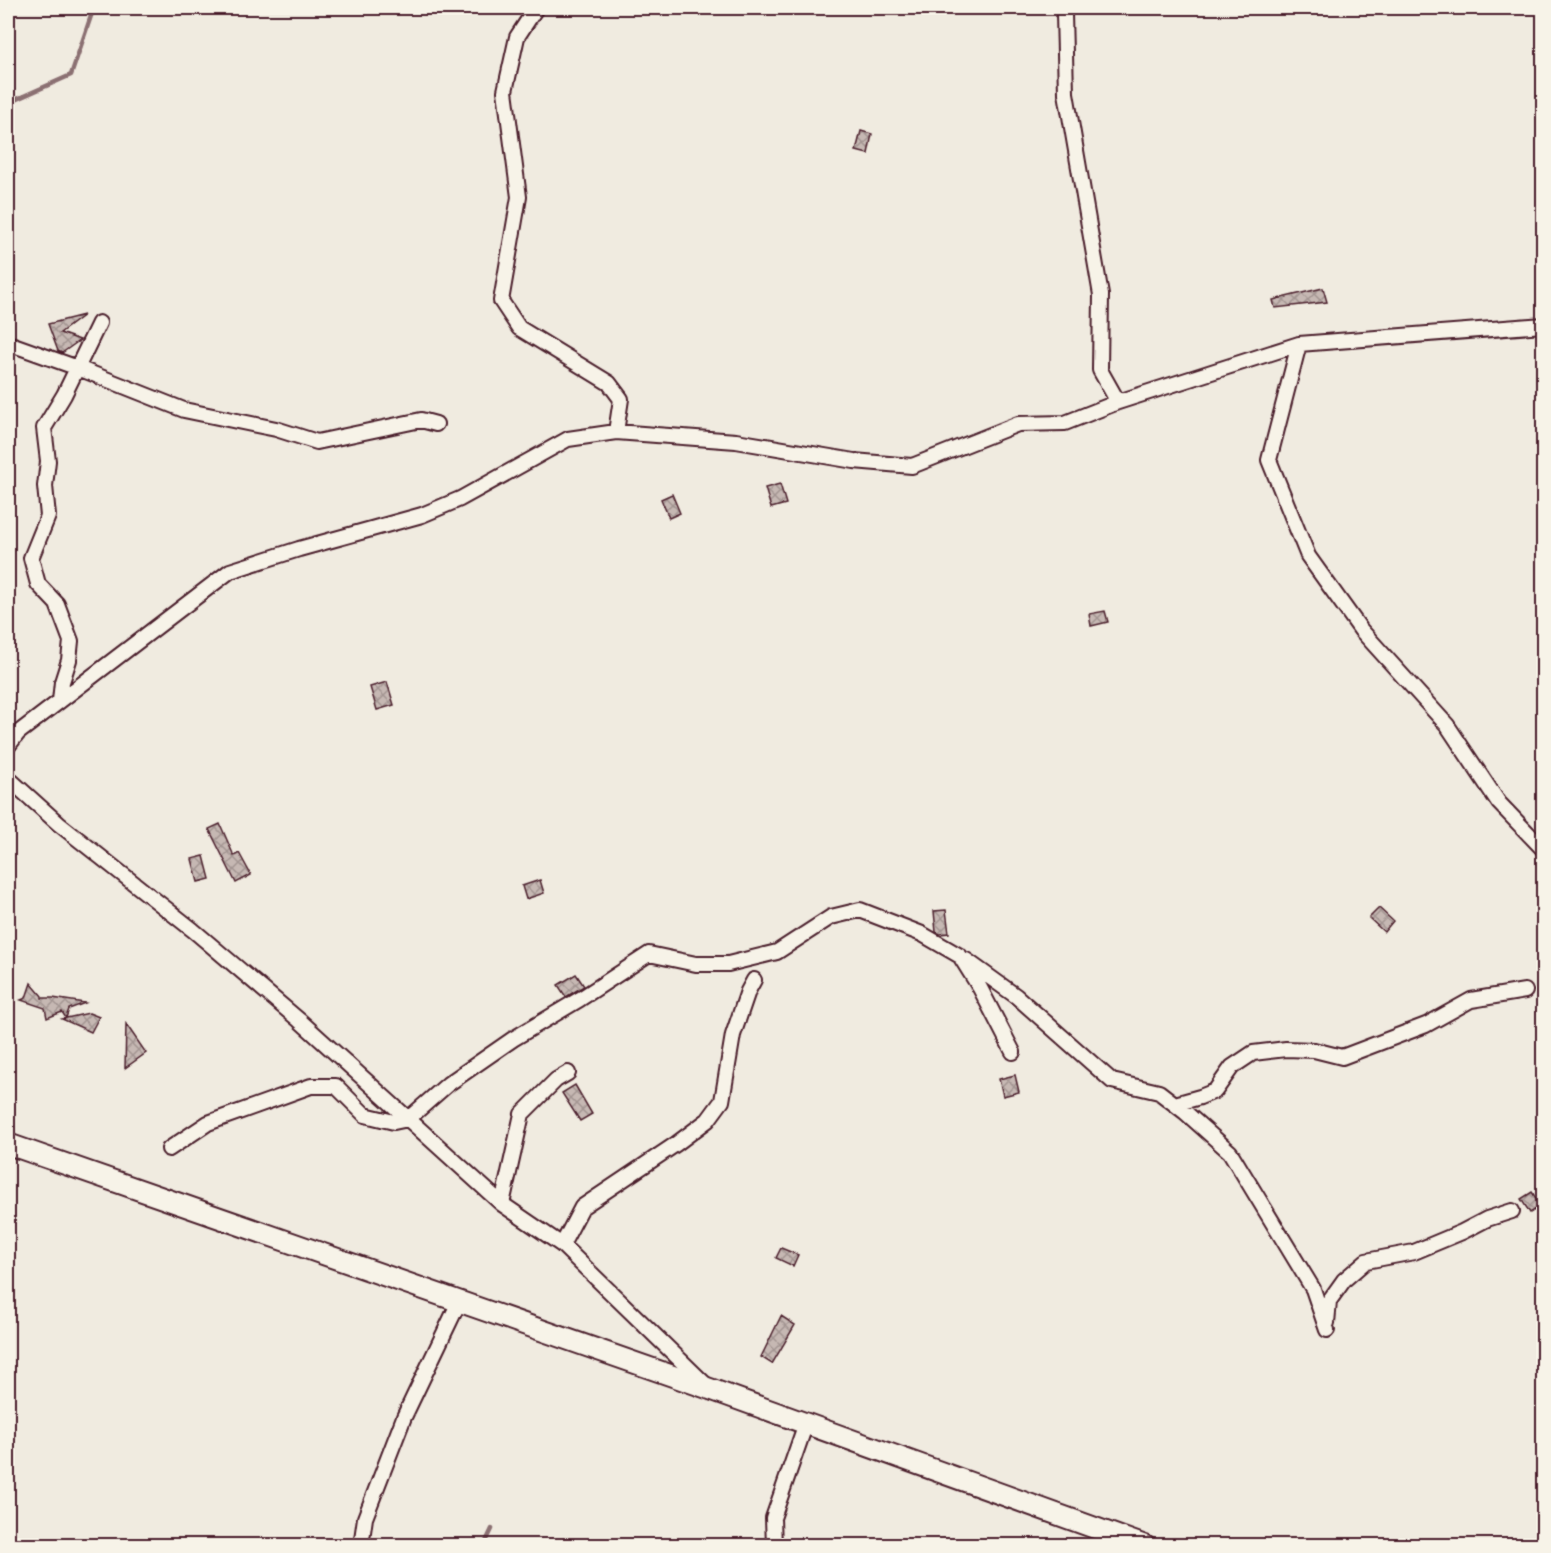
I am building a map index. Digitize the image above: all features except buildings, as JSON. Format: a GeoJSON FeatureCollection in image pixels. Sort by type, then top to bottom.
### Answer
{"type":"FeatureCollection","features":[{"type":"Feature","properties":{"kind":"main road"},"geometry":{"type":"LineString","coordinates":[[8,1144],[710,1389],[1146,1545]]}},
{"type":"Feature","properties":{"kind":"street"},"geometry":{"type":"LineString","coordinates":[[536,8],[517,37],[505,91],[519,196],[501,302],[519,328],[609,383],[621,399],[616,432]]}},
{"type":"Feature","properties":{"kind":"street"},"geometry":{"type":"LineString","coordinates":[[1067,8],[1065,14],[1066,93],[1101,295],[1100,370],[1118,402]]}},
{"type":"Feature","properties":{"kind":"street"},"geometry":{"type":"LineString","coordinates":[[60,701],[71,641],[57,604],[38,584],[31,558],[48,516],[45,486],[48,460],[44,428],[78,368],[99,323]]}},
{"type":"Feature","properties":{"kind":"street"},"geometry":{"type":"LineString","coordinates":[[8,746],[18,733],[230,571],[298,549],[422,515],[460,499],[568,439],[616,432],[735,441],[854,461],[912,466],[1018,424],[1065,423],[1118,402],[1299,344],[1544,325]]}},
{"type":"Feature","properties":{"kind":"street"},"geometry":{"type":"LineString","coordinates":[[8,343],[184,410],[276,429],[317,442],[421,420],[436,424]]}},
{"type":"Feature","properties":{"kind":"street"},"geometry":{"type":"LineString","coordinates":[[1299,344],[1269,460],[1308,556],[1361,630],[1447,725],[1499,803],[1544,850]]}},
{"type":"Feature","properties":{"kind":"street"},"geometry":{"type":"LineString","coordinates":[[8,778],[59,824],[193,930],[299,1020],[502,1204],[562,1245],[710,1389]]}},
{"type":"Feature","properties":{"kind":"street"},"geometry":{"type":"LineString","coordinates":[[169,1149],[208,1123],[311,1086],[336,1086],[365,1115],[394,1122],[408,1119],[448,1084],[649,954],[696,963],[728,964],[777,952],[831,917],[861,910],[922,934],[960,956],[1016,996],[1113,1082],[1159,1092],[1230,1152],[1313,1289],[1327,1330],[1329,1301],[1344,1280],[1366,1261],[1414,1252],[1434,1245],[1487,1219],[1512,1211]]}},
{"type":"Feature","properties":{"kind":"street"},"geometry":{"type":"LineString","coordinates":[[960,956],[980,988],[1013,1052]]}},
{"type":"Feature","properties":{"kind":"street"},"geometry":{"type":"LineString","coordinates":[[562,1245],[582,1207],[708,1120],[722,1101],[733,1035],[754,980]]}},
{"type":"Feature","properties":{"kind":"street"},"geometry":{"type":"LineString","coordinates":[[1175,1104],[1215,1091],[1232,1067],[1253,1053],[1305,1049],[1342,1057],[1426,1025],[1471,1000],[1525,992]]}},
{"type":"Feature","properties":{"kind":"street"},"geometry":{"type":"LineString","coordinates":[[502,1204],[522,1114],[556,1080],[568,1073]]}},
{"type":"Feature","properties":{"kind":"street"},"geometry":{"type":"LineString","coordinates":[[361,1545],[365,1518],[404,1417],[459,1302]]}},
{"type":"Feature","properties":{"kind":"street"},"geometry":{"type":"LineString","coordinates":[[774,1545],[773,1518],[806,1423]]}},
{"type":"Feature","properties":{"kind":"waterway"},"geometry":{"type":"LineString","coordinates":[[8,103],[71,75],[93,10],[96,8]]}},
{"type":"Feature","properties":{"kind":"waterway"},"geometry":{"type":"LineString","coordinates":[[484,1546],[492,1529]]}}]}
